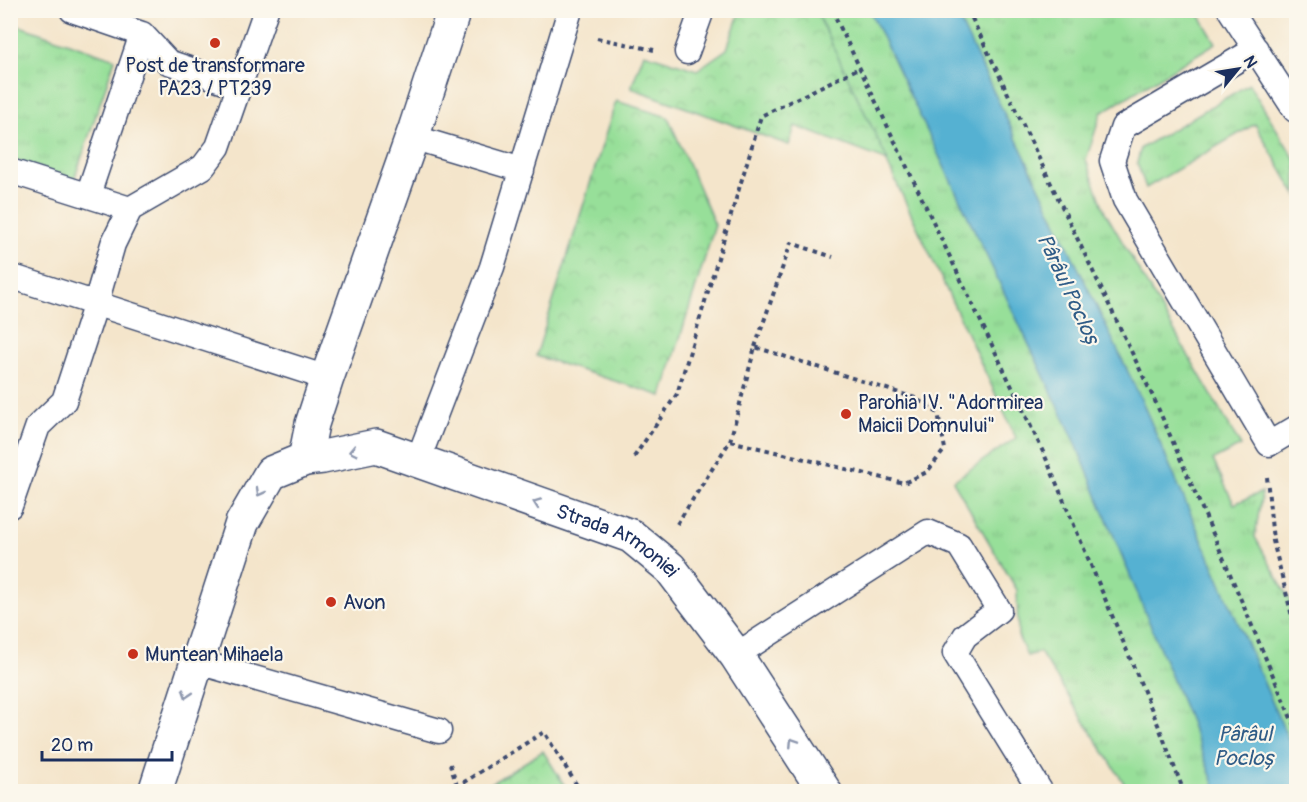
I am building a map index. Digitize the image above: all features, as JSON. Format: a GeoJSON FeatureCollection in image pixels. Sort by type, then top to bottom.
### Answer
{"type":"FeatureCollection","features":[{"type":"Feature","properties":{"kind":"street"},"geometry":{"type":"LineString","coordinates":[[305,459],[312,424],[327,378],[454,10]]}},
{"type":"Feature","properties":{"kind":"street","name":"Strada Armoniei"},"geometry":{"type":"LineString","coordinates":[[155,792],[242,523],[271,473],[305,459],[376,446],[631,536],[669,568],[736,655],[825,792]]}},
{"type":"Feature","properties":{"kind":"lane"},"geometry":{"type":"LineString","coordinates":[[72,10],[142,34],[168,62],[239,86]]}},
{"type":"Feature","properties":{"kind":"lane"},"geometry":{"type":"LineString","coordinates":[[10,506],[38,426],[64,401],[113,243],[130,209],[203,167],[218,147],[266,10]]}},
{"type":"Feature","properties":{"kind":"lane"},"geometry":{"type":"LineString","coordinates":[[687,52],[702,10]]}},
{"type":"Feature","properties":{"kind":"lane"},"geometry":{"type":"LineString","coordinates":[[1230,10],[1295,110]]}},
{"type":"Feature","properties":{"kind":"lane"},"geometry":{"type":"LineString","coordinates":[[418,460],[492,267],[567,21]]}},
{"type":"Feature","properties":{"kind":"lane"},"geometry":{"type":"LineString","coordinates":[[88,195],[142,34]]}},
{"type":"Feature","properties":{"kind":"lane"},"geometry":{"type":"LineString","coordinates":[[1256,49],[1123,127],[1112,161],[1125,200],[1269,444],[1296,428]]}},
{"type":"Feature","properties":{"kind":"lane"},"geometry":{"type":"LineString","coordinates":[[412,137],[522,170]]}},
{"type":"Feature","properties":{"kind":"lane"},"geometry":{"type":"LineString","coordinates":[[10,171],[130,209]]}},
{"type":"Feature","properties":{"kind":"lane"},"geometry":{"type":"LineString","coordinates":[[10,276],[327,378]]}},
{"type":"Feature","properties":{"kind":"lane"},"geometry":{"type":"LineString","coordinates":[[736,655],[928,532],[959,545],[999,610],[965,636],[955,653],[1041,792]]}},
{"type":"Feature","properties":{"kind":"lane"},"geometry":{"type":"LineString","coordinates":[[198,662],[439,731]]}},
{"type":"Feature","properties":{"kind":"path"},"geometry":{"type":"LineString","coordinates":[[832,10],[1045,456],[1184,792]]}},
{"type":"Feature","properties":{"kind":"path"},"geometry":{"type":"LineString","coordinates":[[969,10],[1155,401],[1296,730]]}},
{"type":"Feature","properties":{"kind":"path"},"geometry":{"type":"LineString","coordinates":[[567,21],[668,53],[687,52]]}},
{"type":"Feature","properties":{"kind":"path"},"geometry":{"type":"LineString","coordinates":[[634,457],[677,394],[760,116],[859,68]]}},
{"type":"Feature","properties":{"kind":"path"},"geometry":{"type":"LineString","coordinates":[[674,530],[730,441],[755,347],[790,243],[833,257]]}},
{"type":"Feature","properties":{"kind":"path"},"geometry":{"type":"LineString","coordinates":[[730,441],[904,483],[927,472],[945,449],[938,413],[915,398],[755,347]]}},
{"type":"Feature","properties":{"kind":"path"},"geometry":{"type":"LineString","coordinates":[[1269,444],[1266,470],[1273,541],[1296,632]]}},
{"type":"Feature","properties":{"kind":"path"},"geometry":{"type":"LineString","coordinates":[[448,792],[544,732],[581,792]]}},
{"type":"Feature","properties":{"kind":"green space"},"geometry":{"type":"Polygon","coordinates":[[[740,11],[816,11],[888,161],[795,126],[789,145],[631,88],[644,53],[697,70],[727,49],[740,11]]]}},
{"type":"Feature","properties":{"kind":"green space"},"geometry":{"type":"Polygon","coordinates":[[[816,11],[870,11],[1074,439],[1217,791],[1129,791],[1040,652],[1027,656],[1018,636],[1017,590],[953,481],[1016,438],[816,11]]]}},
{"type":"Feature","properties":{"kind":"green space"},"geometry":{"type":"Polygon","coordinates":[[[955,11],[1197,11],[1216,43],[1101,113],[1086,160],[1105,212],[1241,446],[1213,460],[1234,504],[1262,492],[1255,537],[1296,611],[1296,757],[1140,397],[955,11]]]}},
{"type":"Feature","properties":{"kind":"green space"},"geometry":{"type":"Polygon","coordinates":[[[11,23],[115,59],[74,180],[11,158],[11,23]]]}},
{"type":"Feature","properties":{"kind":"green space"},"geometry":{"type":"Polygon","coordinates":[[[1249,84],[1296,161],[1296,195],[1255,124],[1146,188],[1137,163],[1141,148],[1249,84]]]}},
{"type":"Feature","properties":{"kind":"green space"},"geometry":{"type":"Polygon","coordinates":[[[616,101],[668,117],[715,225],[662,396],[536,356],[616,101]]]}},
{"type":"Feature","properties":{"kind":"green space"},"geometry":{"type":"Polygon","coordinates":[[[543,751],[568,791],[479,791],[543,751]]]}},
{"type":"Feature","properties":{"kind":"water","name":"Pârâul Pocloș"},"geometry":{"type":"Polygon","coordinates":[[[870,11],[955,11],[1140,397],[1296,757],[1296,791],[1217,791],[1074,439],[870,11]]]}},
{"type":"Feature","properties":{"kind":"place","name":"Post de transformare PA23 / PT239"},"geometry":{"type":"Point","coordinates":[215,43]}},
{"type":"Feature","properties":{"kind":"place","name":"Parohia IV. \"Adormirea Maicii Domnului\""},"geometry":{"type":"Point","coordinates":[846,414]}},
{"type":"Feature","properties":{"kind":"place","name":"Avon"},"geometry":{"type":"Point","coordinates":[331,602]}},
{"type":"Feature","properties":{"kind":"place","name":"Muntean Mihaela"},"geometry":{"type":"Point","coordinates":[133,654]}}]}
